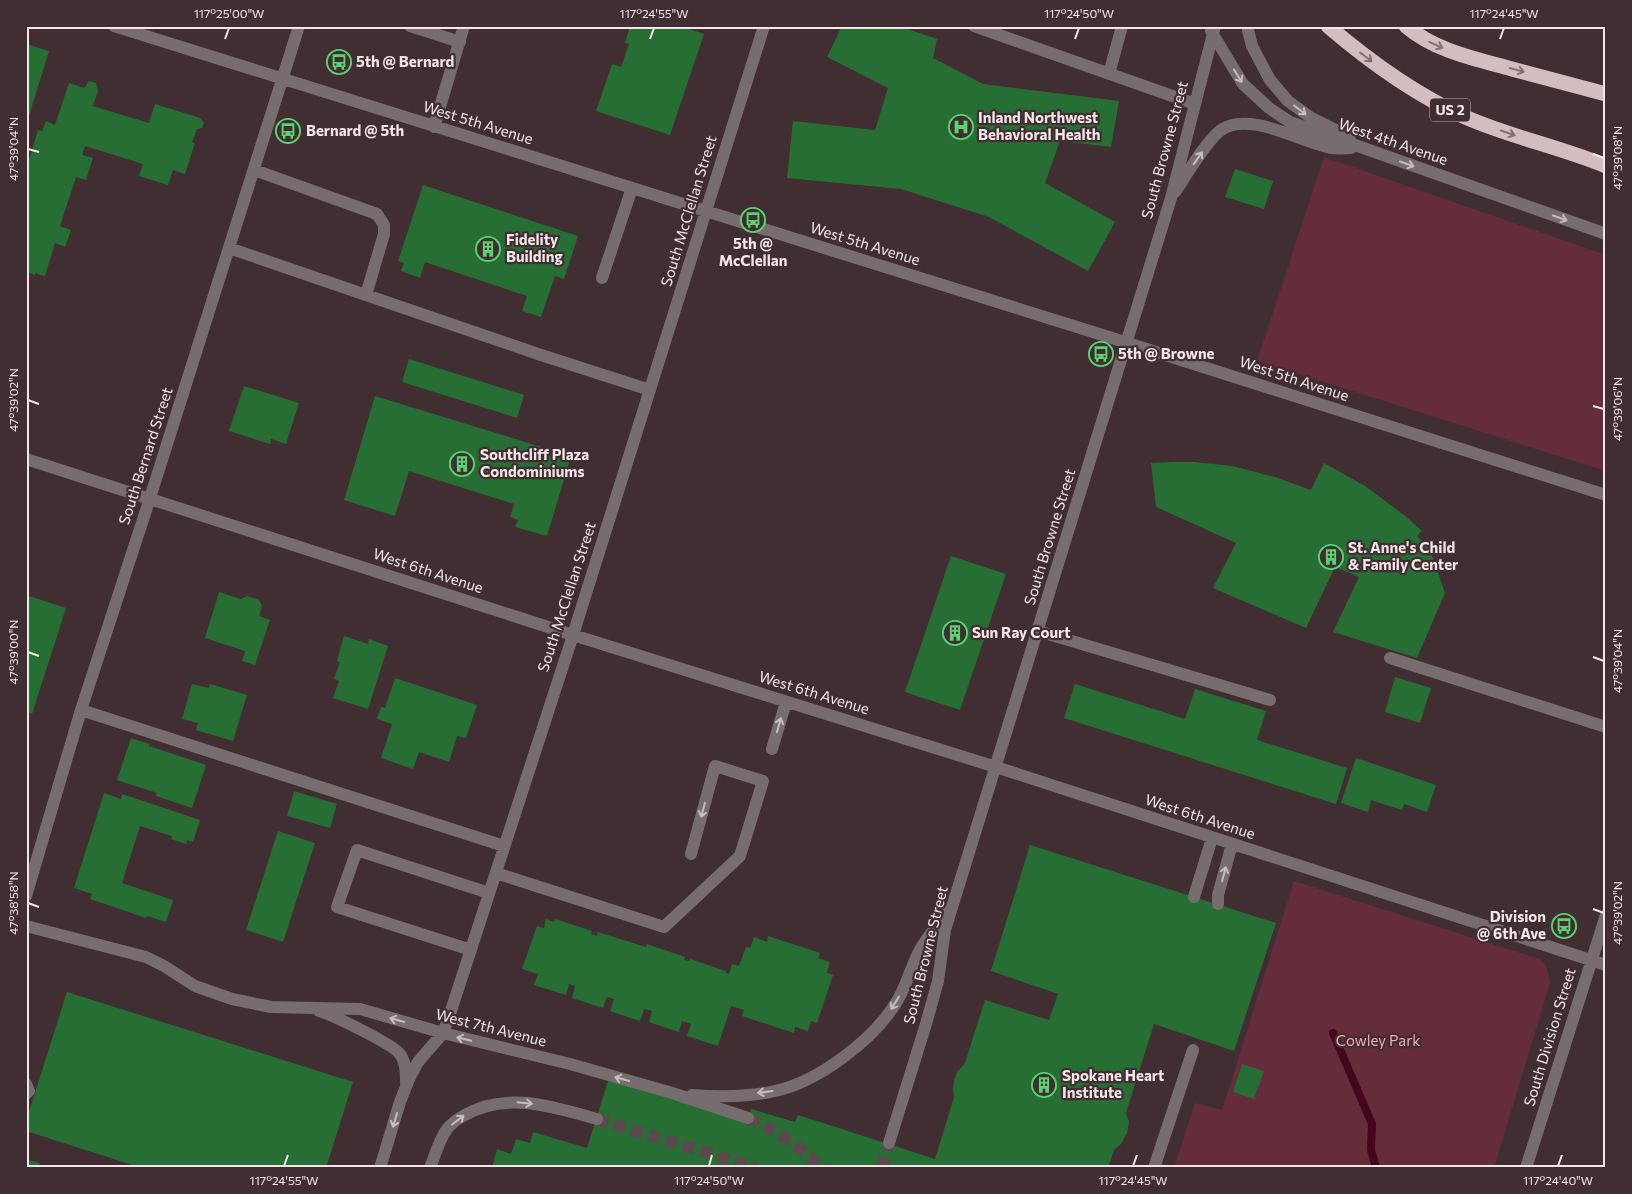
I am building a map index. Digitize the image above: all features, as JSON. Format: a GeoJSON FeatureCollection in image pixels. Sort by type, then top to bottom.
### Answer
{"type":"FeatureCollection","features":[{"type":"Feature","properties":{"kind":"highway","name":"US 2"},"geometry":{"type":"LineString","coordinates":[[1328,26],[1389,75],[1427,98],[1466,118],[1606,164]]}},
{"type":"Feature","properties":{"kind":"highway"},"geometry":{"type":"LineString","coordinates":[[1406,26],[1416,35],[1437,46],[1470,58],[1606,94]]}},
{"type":"Feature","properties":{"kind":"street","name":"West 5th Avenue"},"geometry":{"type":"LineString","coordinates":[[114,26],[1606,495]]}},
{"type":"Feature","properties":{"kind":"street","name":"South Bernard Street"},"geometry":{"type":"LineString","coordinates":[[26,896],[81,710],[299,26]]}},
{"type":"Feature","properties":{"kind":"street"},"geometry":{"type":"LineString","coordinates":[[410,26],[460,42]]}},
{"type":"Feature","properties":{"kind":"street"},"geometry":{"type":"LineString","coordinates":[[434,127],[464,26]]}},
{"type":"Feature","properties":{"kind":"street","name":"South McClellan Street"},"geometry":{"type":"LineString","coordinates":[[380,1168],[406,1088],[418,1062],[444,1033],[573,636],[764,26]]}},
{"type":"Feature","properties":{"kind":"street"},"geometry":{"type":"LineString","coordinates":[[974,26],[1195,104]]}},
{"type":"Feature","properties":{"kind":"street"},"geometry":{"type":"LineString","coordinates":[[1109,74],[1122,26]]}},
{"type":"Feature","properties":{"kind":"street"},"geometry":{"type":"LineString","coordinates":[[1247,26],[1252,46],[1270,80],[1288,101],[1310,117],[1338,131],[1361,148]]}},
{"type":"Feature","properties":{"kind":"street","name":"West 4th Avenue"},"geometry":{"type":"LineString","coordinates":[[1212,29],[1243,84],[1269,108],[1290,122],[1606,234]]}},
{"type":"Feature","properties":{"kind":"street","name":"South Browne Street"},"geometry":{"type":"LineString","coordinates":[[889,1144],[938,981],[945,930],[1171,198],[1212,29]]}},
{"type":"Feature","properties":{"kind":"street"},"geometry":{"type":"LineString","coordinates":[[1171,198],[1210,142],[1221,130],[1232,125],[1245,124],[1266,127],[1333,148],[1361,148]]}},
{"type":"Feature","properties":{"kind":"street"},"geometry":{"type":"LineString","coordinates":[[254,170],[377,214],[384,225],[384,234],[366,295]]}},
{"type":"Feature","properties":{"kind":"street"},"geometry":{"type":"LineString","coordinates":[[602,278],[632,188]]}},
{"type":"Feature","properties":{"kind":"street"},"geometry":{"type":"LineString","coordinates":[[229,248],[541,355],[650,390]]}},
{"type":"Feature","properties":{"kind":"street","name":"West 6th Avenue"},"geometry":{"type":"LineString","coordinates":[[26,459],[573,636],[996,767],[1606,965]]}},
{"type":"Feature","properties":{"kind":"street"},"geometry":{"type":"LineString","coordinates":[[1038,631],[1270,700]]}},
{"type":"Feature","properties":{"kind":"street"},"geometry":{"type":"LineString","coordinates":[[1390,658],[1606,727]]}},
{"type":"Feature","properties":{"kind":"street"},"geometry":{"type":"LineString","coordinates":[[772,749],[786,702]]}},
{"type":"Feature","properties":{"kind":"street"},"geometry":{"type":"LineString","coordinates":[[81,710],[504,846]]}},
{"type":"Feature","properties":{"kind":"street"},"geometry":{"type":"LineString","coordinates":[[496,873],[664,928],[740,856],[763,780],[715,766],[691,854]]}},
{"type":"Feature","properties":{"kind":"street"},"geometry":{"type":"LineString","coordinates":[[1194,897],[1212,838]]}},
{"type":"Feature","properties":{"kind":"street"},"geometry":{"type":"LineString","coordinates":[[1218,904],[1218,895],[1232,844]]}},
{"type":"Feature","properties":{"kind":"street"},"geometry":{"type":"LineString","coordinates":[[471,950],[337,907],[357,850],[489,893]]}},
{"type":"Feature","properties":{"kind":"street","name":"West 7th Avenue"},"geometry":{"type":"LineString","coordinates":[[669,1092],[707,1096],[775,1091],[818,1074],[841,1059],[862,1042],[896,1004],[907,983],[920,949],[954,900]]}},
{"type":"Feature","properties":{"kind":"street","name":"South Division Street"},"geometry":{"type":"LineString","coordinates":[[1526,1168],[1606,915]]}},
{"type":"Feature","properties":{"kind":"street","name":"West 7th Avenue"},"geometry":{"type":"LineString","coordinates":[[26,926],[146,957],[195,986],[232,999],[271,1007],[360,1009],[444,1033],[570,1064],[669,1092],[748,1118]]}},
{"type":"Feature","properties":{"kind":"street","name":"West 7th Avenue"},"geometry":{"type":"LineString","coordinates":[[304,1008],[332,1016],[388,1044],[398,1052],[404,1062],[406,1088]]}},
{"type":"Feature","properties":{"kind":"street"},"geometry":{"type":"LineString","coordinates":[[1154,1168],[1193,1050]]}},
{"type":"Feature","properties":{"kind":"street"},"geometry":{"type":"LineString","coordinates":[[430,1168],[440,1142],[448,1129],[459,1118],[477,1108],[515,1102],[539,1104],[596,1119]]}},
{"type":"Feature","properties":{"kind":"green space"},"geometry":{"type":"Polygon","coordinates":[[[1324,157],[1606,255],[1606,471],[1257,361],[1324,157]]]}},
{"type":"Feature","properties":{"kind":"green space","name":"Cowley Park"},"geometry":{"type":"Polygon","coordinates":[[[1294,881],[1539,959],[1544,964],[1550,983],[1494,1168],[1174,1168],[1195,1103],[1222,1110],[1294,881]]]}},
{"type":"Feature","properties":{"kind":"building"},"geometry":{"type":"Polygon","coordinates":[[[630,26],[680,26],[704,34],[670,135],[596,111],[612,64],[621,67],[629,44],[625,43],[630,26]]]}},
{"type":"Feature","properties":{"kind":"building"},"geometry":{"type":"Polygon","coordinates":[[[842,26],[898,26],[937,39],[933,58],[983,84],[1119,101],[1111,147],[1060,141],[1045,183],[1115,222],[1088,271],[989,217],[901,189],[787,178],[793,121],[875,130],[888,88],[827,57],[842,26]]]}},
{"type":"Feature","properties":{"kind":"building"},"geometry":{"type":"Polygon","coordinates":[[[26,44],[49,51],[27,122],[26,122],[26,44]]]}},
{"type":"Feature","properties":{"kind":"building"},"geometry":{"type":"Polygon","coordinates":[[[89,81],[96,83],[98,91],[93,106],[149,123],[155,104],[200,118],[204,123],[202,128],[197,129],[192,142],[195,143],[185,174],[173,170],[168,185],[139,176],[143,164],[85,146],[82,155],[93,158],[86,180],[76,177],[60,226],[71,230],[65,247],[55,243],[45,276],[35,273],[35,275],[26,272],[26,169],[38,130],[42,131],[46,121],[55,125],[69,83],[84,88],[89,81]]]}},
{"type":"Feature","properties":{"kind":"building"},"geometry":{"type":"Polygon","coordinates":[[[1235,169],[1273,181],[1264,209],[1225,197],[1235,169]]]}},
{"type":"Feature","properties":{"kind":"building","name":"Fidelity Building"},"geometry":{"type":"Polygon","coordinates":[[[423,185],[578,236],[564,279],[555,276],[541,317],[522,311],[527,296],[425,262],[420,278],[401,271],[404,263],[398,261],[423,185]]]}},
{"type":"Feature","properties":{"kind":"building"},"geometry":{"type":"Polygon","coordinates":[[[409,359],[524,395],[517,418],[402,382],[409,359]]]}},
{"type":"Feature","properties":{"kind":"building"},"geometry":{"type":"Polygon","coordinates":[[[244,386],[299,403],[286,444],[271,439],[270,444],[229,431],[244,386]]]}},
{"type":"Feature","properties":{"kind":"building","name":"Southcliff Plaza Condominiums"},"geometry":{"type":"Polygon","coordinates":[[[375,396],[571,456],[547,536],[515,527],[518,520],[510,517],[514,504],[409,471],[395,516],[344,500],[375,396]]]}},
{"type":"Feature","properties":{"kind":"building","name":"St. Anne's Child & Family Center"},"geometry":{"type":"Polygon","coordinates":[[[1174,462],[1232,466],[1275,477],[1311,490],[1324,463],[1365,486],[1404,515],[1422,531],[1417,536],[1429,547],[1445,593],[1417,658],[1333,632],[1359,577],[1335,567],[1306,628],[1213,588],[1236,543],[1156,507],[1151,463],[1174,462]]]}},
{"type":"Feature","properties":{"kind":"building","name":"Sun Ray Court"},"geometry":{"type":"Polygon","coordinates":[[[951,556],[1006,574],[960,710],[905,692],[951,556]]]}},
{"type":"Feature","properties":{"kind":"building"},"geometry":{"type":"Polygon","coordinates":[[[219,592],[241,599],[247,596],[259,600],[262,606],[259,616],[270,620],[255,665],[242,661],[245,651],[205,638],[219,592]]]}},
{"type":"Feature","properties":{"kind":"building"},"geometry":{"type":"Polygon","coordinates":[[[26,595],[66,608],[32,714],[26,712],[26,595]]]}},
{"type":"Feature","properties":{"kind":"building"},"geometry":{"type":"Polygon","coordinates":[[[344,636],[368,644],[369,639],[388,646],[368,709],[333,698],[339,681],[334,679],[340,662],[337,661],[344,636]]]}},
{"type":"Feature","properties":{"kind":"building"},"geometry":{"type":"Polygon","coordinates":[[[1395,677],[1431,688],[1420,723],[1385,712],[1395,677]]]}},
{"type":"Feature","properties":{"kind":"building"},"geometry":{"type":"Polygon","coordinates":[[[395,678],[477,705],[466,738],[457,736],[449,762],[419,752],[413,769],[381,758],[392,724],[377,719],[381,707],[385,708],[395,678]]]}},
{"type":"Feature","properties":{"kind":"building"},"geometry":{"type":"Polygon","coordinates":[[[192,684],[209,688],[210,684],[247,695],[233,741],[196,730],[198,723],[182,719],[192,684]]]}},
{"type":"Feature","properties":{"kind":"building"},"geometry":{"type":"Polygon","coordinates":[[[1075,684],[1185,719],[1195,689],[1266,711],[1257,740],[1347,768],[1336,804],[1064,718],[1075,684]]]}},
{"type":"Feature","properties":{"kind":"building"},"geometry":{"type":"Polygon","coordinates":[[[131,738],[206,765],[192,808],[156,796],[157,793],[117,780],[131,738]]]}},
{"type":"Feature","properties":{"kind":"building"},"geometry":{"type":"Polygon","coordinates":[[[1356,758],[1436,785],[1427,812],[1404,804],[1402,810],[1371,800],[1368,812],[1341,803],[1356,758]]]}},
{"type":"Feature","properties":{"kind":"building"},"geometry":{"type":"Polygon","coordinates":[[[294,791],[337,804],[330,828],[287,816],[294,791]]]}},
{"type":"Feature","properties":{"kind":"building"},"geometry":{"type":"Polygon","coordinates":[[[104,793],[121,799],[122,794],[200,820],[193,842],[187,840],[186,844],[171,839],[172,836],[140,826],[122,883],[173,900],[166,922],[147,916],[146,918],[90,899],[92,894],[74,888],[104,793]]]}},
{"type":"Feature","properties":{"kind":"building"},"geometry":{"type":"Polygon","coordinates":[[[278,831],[315,843],[283,942],[246,930],[278,831]]]}},
{"type":"Feature","properties":{"kind":"building"},"geometry":{"type":"Polygon","coordinates":[[[1030,845],[1276,923],[1234,1051],[1154,1024],[1126,1113],[1129,1122],[1127,1133],[1121,1144],[1114,1150],[1108,1168],[492,1168],[497,1149],[511,1154],[516,1139],[530,1143],[533,1132],[587,1148],[609,1078],[747,1120],[751,1109],[795,1122],[798,1115],[935,1159],[954,1097],[954,1080],[958,1071],[965,1063],[985,1000],[1049,1020],[1058,994],[991,971],[1030,845]]]}},
{"type":"Feature","properties":{"kind":"building"},"geometry":{"type":"Polygon","coordinates":[[[546,919],[554,922],[555,919],[592,931],[591,934],[597,936],[598,932],[646,947],[647,944],[685,957],[684,960],[690,961],[690,959],[726,971],[729,974],[732,964],[739,966],[746,947],[750,948],[754,937],[767,942],[768,936],[820,953],[818,958],[830,962],[827,973],[833,975],[817,1023],[811,1021],[808,1031],[795,1027],[794,1033],[742,1016],[744,1010],[731,1006],[718,1046],[687,1036],[691,1024],[682,1021],[679,1032],[649,1022],[652,1011],[644,1009],[640,1021],[610,1011],[614,999],[607,997],[603,1008],[572,998],[575,986],[569,984],[566,995],[534,985],[538,974],[522,969],[537,926],[544,928],[546,919]]]}},
{"type":"Feature","properties":{"kind":"building"},"geometry":{"type":"Polygon","coordinates":[[[67,992],[353,1082],[326,1168],[142,1168],[26,1131],[26,1121],[67,992]]]}},
{"type":"Feature","properties":{"kind":"building"},"geometry":{"type":"Polygon","coordinates":[[[1242,1064],[1264,1071],[1254,1099],[1233,1092],[1242,1064]]]}},
{"type":"Feature","properties":{"kind":"building"},"geometry":{"type":"Polygon","coordinates":[[[26,1159],[40,1163],[38,1168],[26,1168],[26,1159]]]}},
{"type":"Feature","properties":{"kind":"waterway"},"geometry":{"type":"LineString","coordinates":[[1333,1033],[1372,1124],[1371,1150],[1376,1168]]}},
{"type":"Feature","properties":{"kind":"tunnel"},"geometry":{"type":"LineString","coordinates":[[748,1118],[779,1134],[824,1168]]}},
{"type":"Feature","properties":{"kind":"tunnel"},"geometry":{"type":"LineString","coordinates":[[597,1119],[756,1168]]}},
{"type":"Feature","properties":{"kind":"tunnel"},"geometry":{"type":"LineString","coordinates":[[881,1168],[889,1143]]}},
{"type":"Feature","properties":{"kind":"place","name":"5th @ Bernard"},"geometry":{"type":"Point","coordinates":[339,62]}},
{"type":"Feature","properties":{"kind":"place","name":"Inland Northwest Behavioral Health"},"geometry":{"type":"Point","coordinates":[961,127]}},
{"type":"Feature","properties":{"kind":"place","name":"Bernard @ 5th"},"geometry":{"type":"Point","coordinates":[288,131]}},
{"type":"Feature","properties":{"kind":"place","name":"5th @ McClellan"},"geometry":{"type":"Point","coordinates":[753,220]}},
{"type":"Feature","properties":{"kind":"place","name":"Fidelity Building"},"geometry":{"type":"Point","coordinates":[488,249]}},
{"type":"Feature","properties":{"kind":"place","name":"5th @ Browne"},"geometry":{"type":"Point","coordinates":[1101,354]}},
{"type":"Feature","properties":{"kind":"place","name":"Southcliff Plaza Condominiums"},"geometry":{"type":"Point","coordinates":[462,464]}},
{"type":"Feature","properties":{"kind":"place","name":"St. Anne's Child & Family Center"},"geometry":{"type":"Point","coordinates":[1331,557]}},
{"type":"Feature","properties":{"kind":"place","name":"Sun Ray Court"},"geometry":{"type":"Point","coordinates":[955,633]}},
{"type":"Feature","properties":{"kind":"place","name":"Division @ 6th Ave"},"geometry":{"type":"Point","coordinates":[1564,926]}},
{"type":"Feature","properties":{"kind":"place","name":"Spokane Heart Institute"},"geometry":{"type":"Point","coordinates":[1044,1085]}}]}
